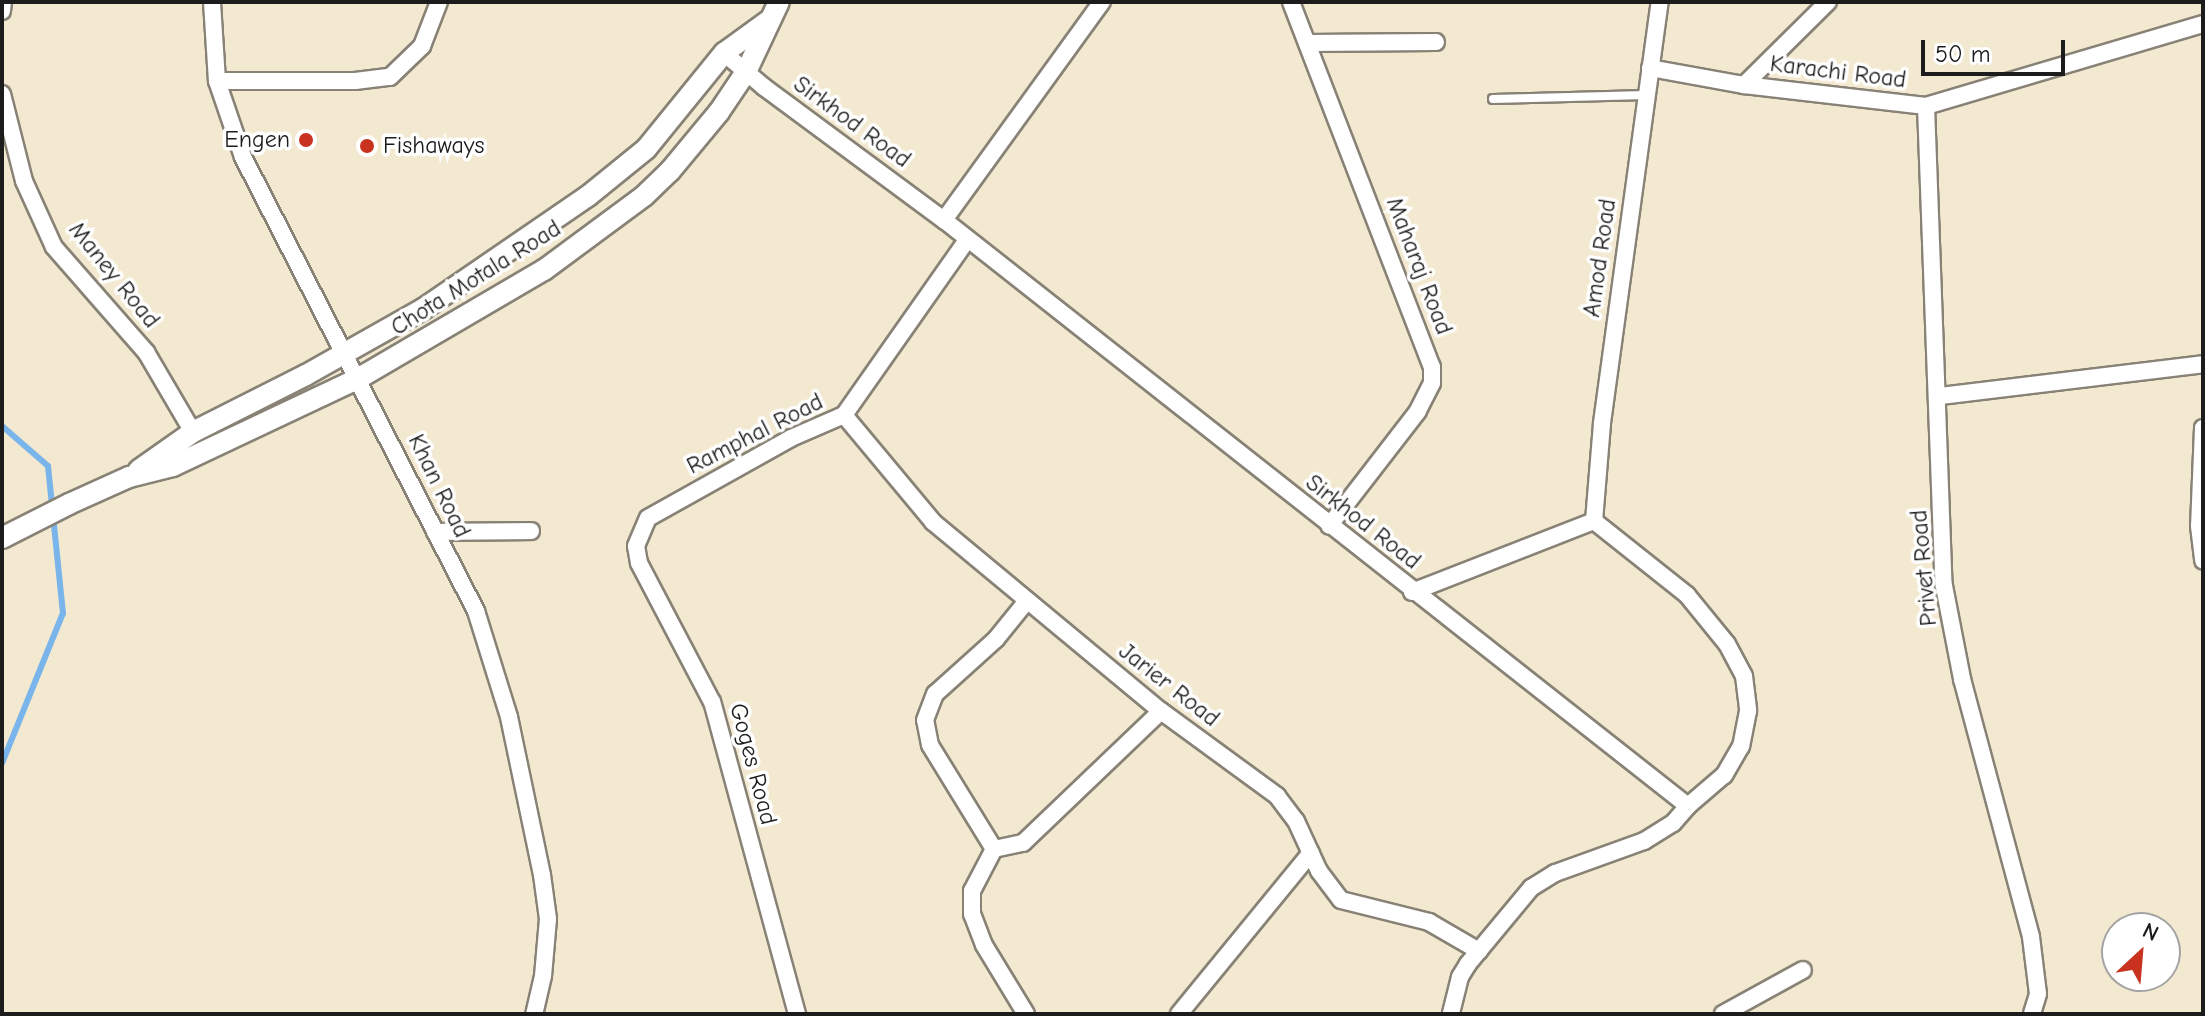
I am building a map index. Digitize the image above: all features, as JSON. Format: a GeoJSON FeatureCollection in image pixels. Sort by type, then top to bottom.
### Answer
{"type":"FeatureCollection","features":[{"type":"Feature","properties":{"kind":"street"},"geometry":{"type":"LineString","coordinates":[[2,11],[3,2]]}},
{"type":"Feature","properties":{"kind":"street","name":"Khan Road"},"geometry":{"type":"LineString","coordinates":[[212,2],[217,81],[243,157],[476,611],[509,717],[548,919],[543,976],[534,1014]]}},
{"type":"Feature","properties":{"kind":"street"},"geometry":{"type":"LineString","coordinates":[[217,81],[355,81],[390,77],[422,46],[439,2]]}},
{"type":"Feature","properties":{"kind":"street","name":"Chota Motala Road"},"geometry":{"type":"LineString","coordinates":[[129,477],[173,466],[359,378],[544,270],[644,196],[694,143],[746,72],[779,2]]}},
{"type":"Feature","properties":{"kind":"street"},"geometry":{"type":"LineString","coordinates":[[944,220],[1102,2]]}},
{"type":"Feature","properties":{"kind":"street","name":"Maharaj Road"},"geometry":{"type":"LineString","coordinates":[[1291,2],[1432,367],[1432,383],[1418,411],[1329,526]]}},
{"type":"Feature","properties":{"kind":"street","name":"Amod Road"},"geometry":{"type":"LineString","coordinates":[[1594,521],[1602,423],[1660,2]]}},
{"type":"Feature","properties":{"kind":"street"},"geometry":{"type":"LineString","coordinates":[[1744,85],[1828,2]]}},
{"type":"Feature","properties":{"kind":"street","name":"Chota Motala Road"},"geometry":{"type":"LineString","coordinates":[[2,538],[129,477],[193,432],[423,309],[588,196],[646,149],[724,53],[768,20]]}},
{"type":"Feature","properties":{"kind":"street","name":"Karachi Road"},"geometry":{"type":"LineString","coordinates":[[1650,68],[1744,85],[1926,106],[2203,24]]}},
{"type":"Feature","properties":{"kind":"street"},"geometry":{"type":"LineString","coordinates":[[1307,43],[1436,42]]}},
{"type":"Feature","properties":{"kind":"street","name":"Sirkhod Road"},"geometry":{"type":"LineString","coordinates":[[724,53],[944,220],[1412,592],[1688,806]]}},
{"type":"Feature","properties":{"kind":"street","name":"Maney Road"},"geometry":{"type":"LineString","coordinates":[[2,94],[24,181],[54,247],[146,352],[193,432]]}},
{"type":"Feature","properties":{"kind":"street","name":"Privet Road"},"geometry":{"type":"LineString","coordinates":[[1926,106],[1940,396],[1944,586],[1962,679],[2031,937],[2038,994],[2032,1014]]}},
{"type":"Feature","properties":{"kind":"street","name":"Ramphal Road"},"geometry":{"type":"LineString","coordinates":[[638,539],[648,518],[791,438],[844,415],[967,240]]}},
{"type":"Feature","properties":{"kind":"street"},"geometry":{"type":"LineString","coordinates":[[1940,396],[2203,364]]}},
{"type":"Feature","properties":{"kind":"street","name":"Jarier Road"},"geometry":{"type":"LineString","coordinates":[[844,415],[933,522],[1161,711],[1277,796],[1296,821],[1326,883],[1341,900],[1353,906],[1429,922],[1479,951]]}},
{"type":"Feature","properties":{"kind":"street"},"geometry":{"type":"LineString","coordinates":[[2203,428],[2199,526],[2203,561]]}},
{"type":"Feature","properties":{"kind":"street"},"geometry":{"type":"LineString","coordinates":[[1412,592],[1594,521],[1687,595],[1727,644],[1744,676],[1748,711],[1741,746],[1724,775],[1673,823],[1644,841],[1555,873],[1531,888],[1460,977],[1451,1014]]}},
{"type":"Feature","properties":{"kind":"street"},"geometry":{"type":"LineString","coordinates":[[435,532],[531,531]]}},
{"type":"Feature","properties":{"kind":"street","name":"Goges Road"},"geometry":{"type":"LineString","coordinates":[[638,539],[639,563],[712,702],[797,1014]]}},
{"type":"Feature","properties":{"kind":"street"},"geometry":{"type":"LineString","coordinates":[[994,849],[930,745],[925,720],[935,694],[996,639],[1026,602]]}},
{"type":"Feature","properties":{"kind":"street"},"geometry":{"type":"LineString","coordinates":[[994,849],[1023,843],[1161,711]]}},
{"type":"Feature","properties":{"kind":"street"},"geometry":{"type":"LineString","coordinates":[[994,849],[972,891],[972,914],[984,945],[1026,1014]]}},
{"type":"Feature","properties":{"kind":"street"},"geometry":{"type":"LineString","coordinates":[[1179,1014],[1311,853]]}},
{"type":"Feature","properties":{"kind":"street"},"geometry":{"type":"LineString","coordinates":[[1723,1014],[1803,970]]}},
{"type":"Feature","properties":{"kind":"lane"},"geometry":{"type":"LineString","coordinates":[[1493,99],[1646,95]]}},
{"type":"Feature","properties":{"kind":"waterway"},"geometry":{"type":"LineString","coordinates":[[2,426],[48,466],[63,613],[2,763]]}},
{"type":"Feature","properties":{"kind":"place","name":"Engen"},"geometry":{"type":"Point","coordinates":[306,140]}},
{"type":"Feature","properties":{"kind":"place","name":"Fishaways"},"geometry":{"type":"Point","coordinates":[367,146]}}]}
